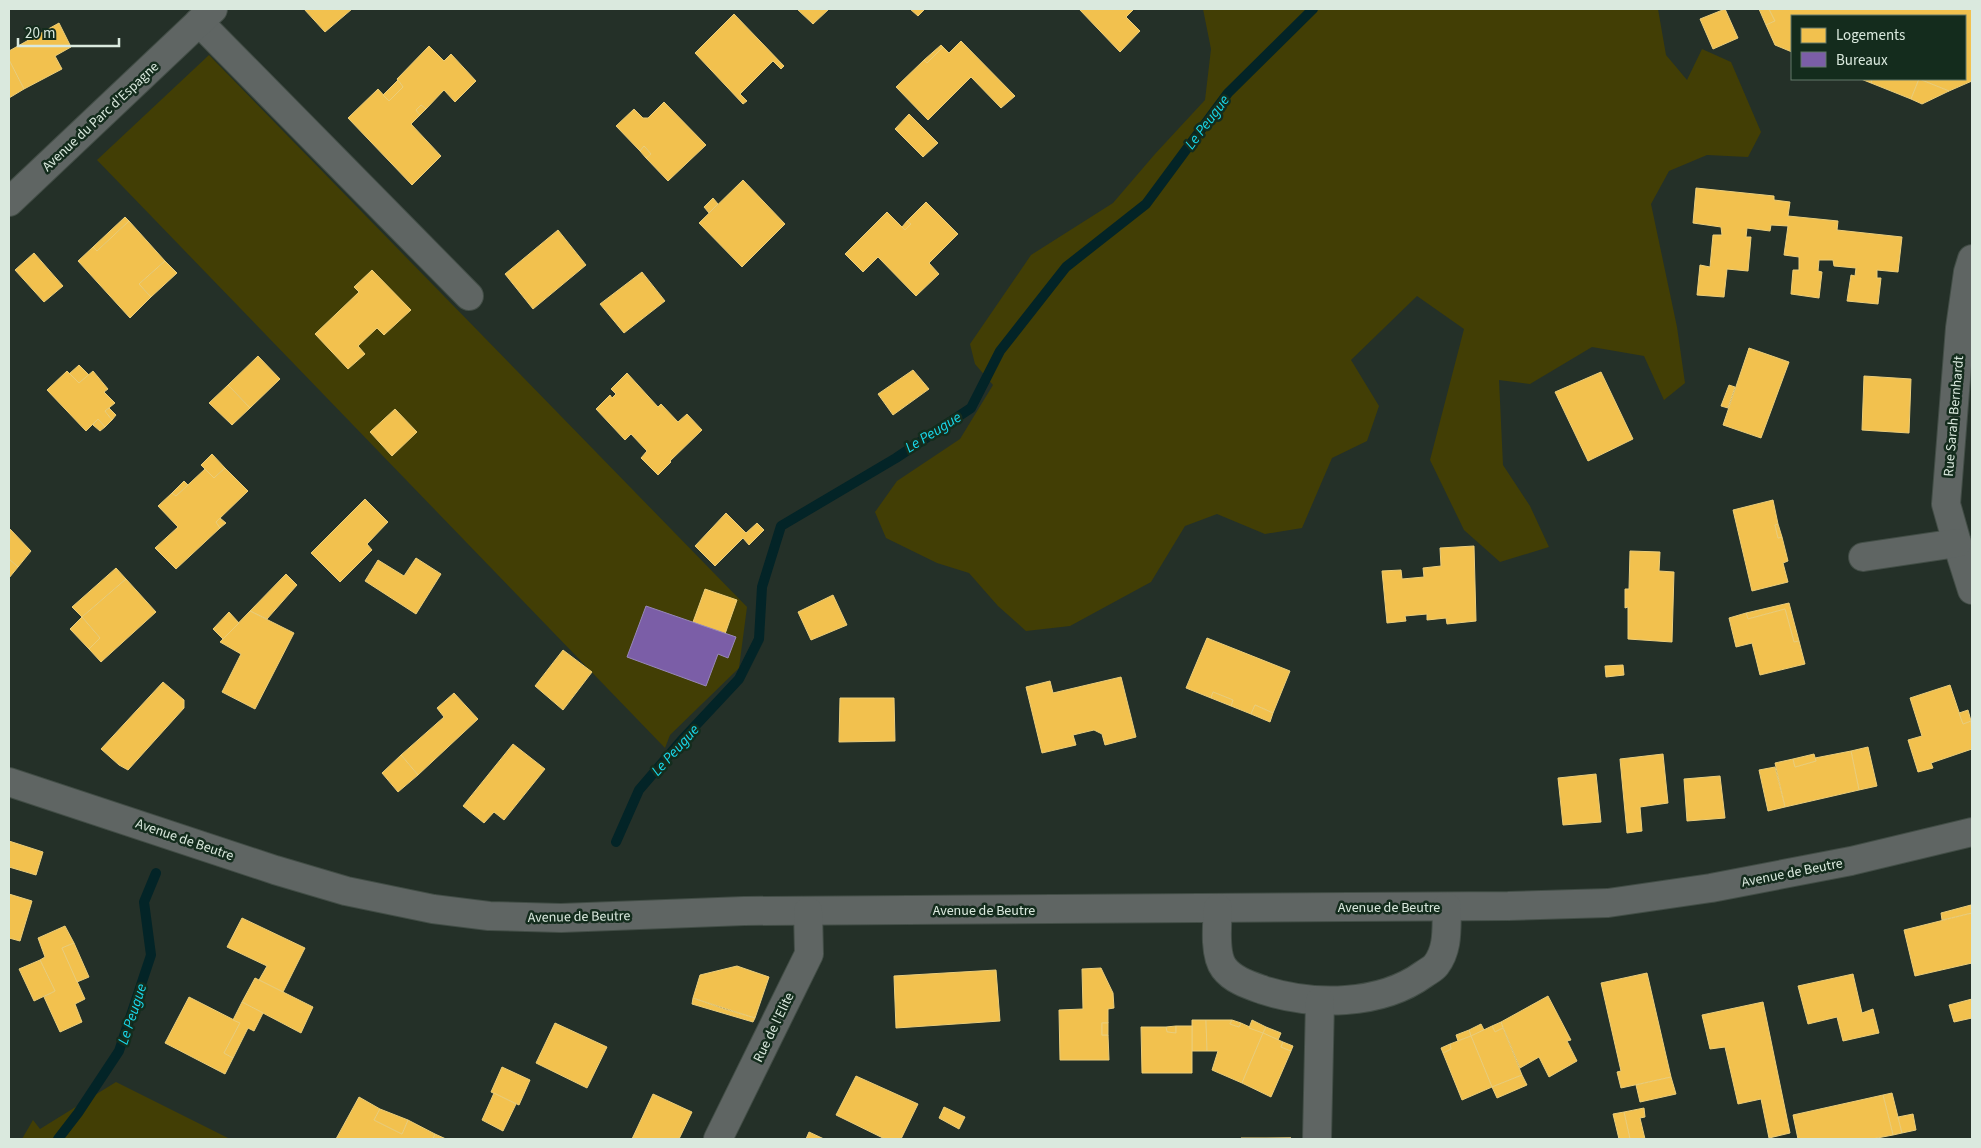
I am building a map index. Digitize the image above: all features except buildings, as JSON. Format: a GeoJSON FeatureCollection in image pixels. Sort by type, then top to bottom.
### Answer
{"type":"FeatureCollection","features":[{"type":"Feature","properties":{"kind":"street","name":"Avenue du Parc d'Espagne"},"geometry":{"type":"LineString","coordinates":[[9,202],[206,15]]}},
{"type":"Feature","properties":{"kind":"street"},"geometry":{"type":"LineString","coordinates":[[206,15],[469,296]]}},
{"type":"Feature","properties":{"kind":"street","name":"Rue Sarah Bernhardt"},"geometry":{"type":"LineString","coordinates":[[1972,259],[1968,272],[1960,328],[1946,504],[1972,590]]}},
{"type":"Feature","properties":{"kind":"street"},"geometry":{"type":"LineString","coordinates":[[1863,557],[1957,543]]}},
{"type":"Feature","properties":{"kind":"street","name":"Avenue de Beutre"},"geometry":{"type":"LineString","coordinates":[[9,782],[275,870],[346,891],[433,909],[489,916],[562,918],[808,911],[1446,907],[1616,902],[1711,888],[1806,870],[1972,832]]}},
{"type":"Feature","properties":{"kind":"street"},"geometry":{"type":"LineString","coordinates":[[1218,908],[1217,946],[1223,967],[1244,984],[1278,995],[1320,1001],[1380,994],[1411,984],[1435,966],[1446,947],[1446,907]]}},
{"type":"Feature","properties":{"kind":"street","name":"Rue de l'Elite"},"geometry":{"type":"LineString","coordinates":[[718,1139],[809,954],[808,911]]}},
{"type":"Feature","properties":{"kind":"street"},"geometry":{"type":"LineString","coordinates":[[1317,1139],[1320,1001]]}},
{"type":"Feature","properties":{"kind":"shaded area"},"geometry":{"type":"Polygon","coordinates":[[[1203,9],[1658,9],[1666,55],[1687,80],[1702,49],[1731,62],[1761,132],[1748,157],[1707,155],[1669,171],[1651,204],[1677,327],[1685,383],[1664,400],[1644,356],[1592,347],[1530,384],[1499,380],[1503,465],[1530,506],[1549,547],[1500,562],[1464,530],[1430,460],[1464,329],[1417,296],[1351,360],[1379,406],[1367,441],[1332,458],[1302,528],[1265,534],[1217,514],[1185,526],[1151,582],[1070,626],[1026,631],[998,606],[969,573],[937,563],[886,538],[875,512],[897,481],[960,439],[993,385],[975,364],[970,344],[1031,255],[1113,203],[1205,100],[1211,49],[1203,9]]]}},
{"type":"Feature","properties":{"kind":"shaded area"},"geometry":{"type":"Polygon","coordinates":[[[209,55],[747,607],[739,668],[670,735],[665,748],[97,160],[209,55]]]}},
{"type":"Feature","properties":{"kind":"shaded area"},"geometry":{"type":"Polygon","coordinates":[[[116,1082],[230,1139],[22,1139],[33,1120],[40,1129],[116,1082]]]}},
{"type":"Feature","properties":{"kind":"waterway","name":"Le Peugue"},"geometry":{"type":"LineString","coordinates":[[616,842],[639,790],[681,741],[739,679],[759,639],[762,587],[781,526],[896,458],[971,408],[1000,351],[1066,267],[1146,204],[1228,93],[1313,9]]}},
{"type":"Feature","properties":{"kind":"waterway","name":"Le Peugue"},"geometry":{"type":"LineString","coordinates":[[58,1139],[78,1113],[119,1051],[151,955],[144,902],[156,873]]}}]}
